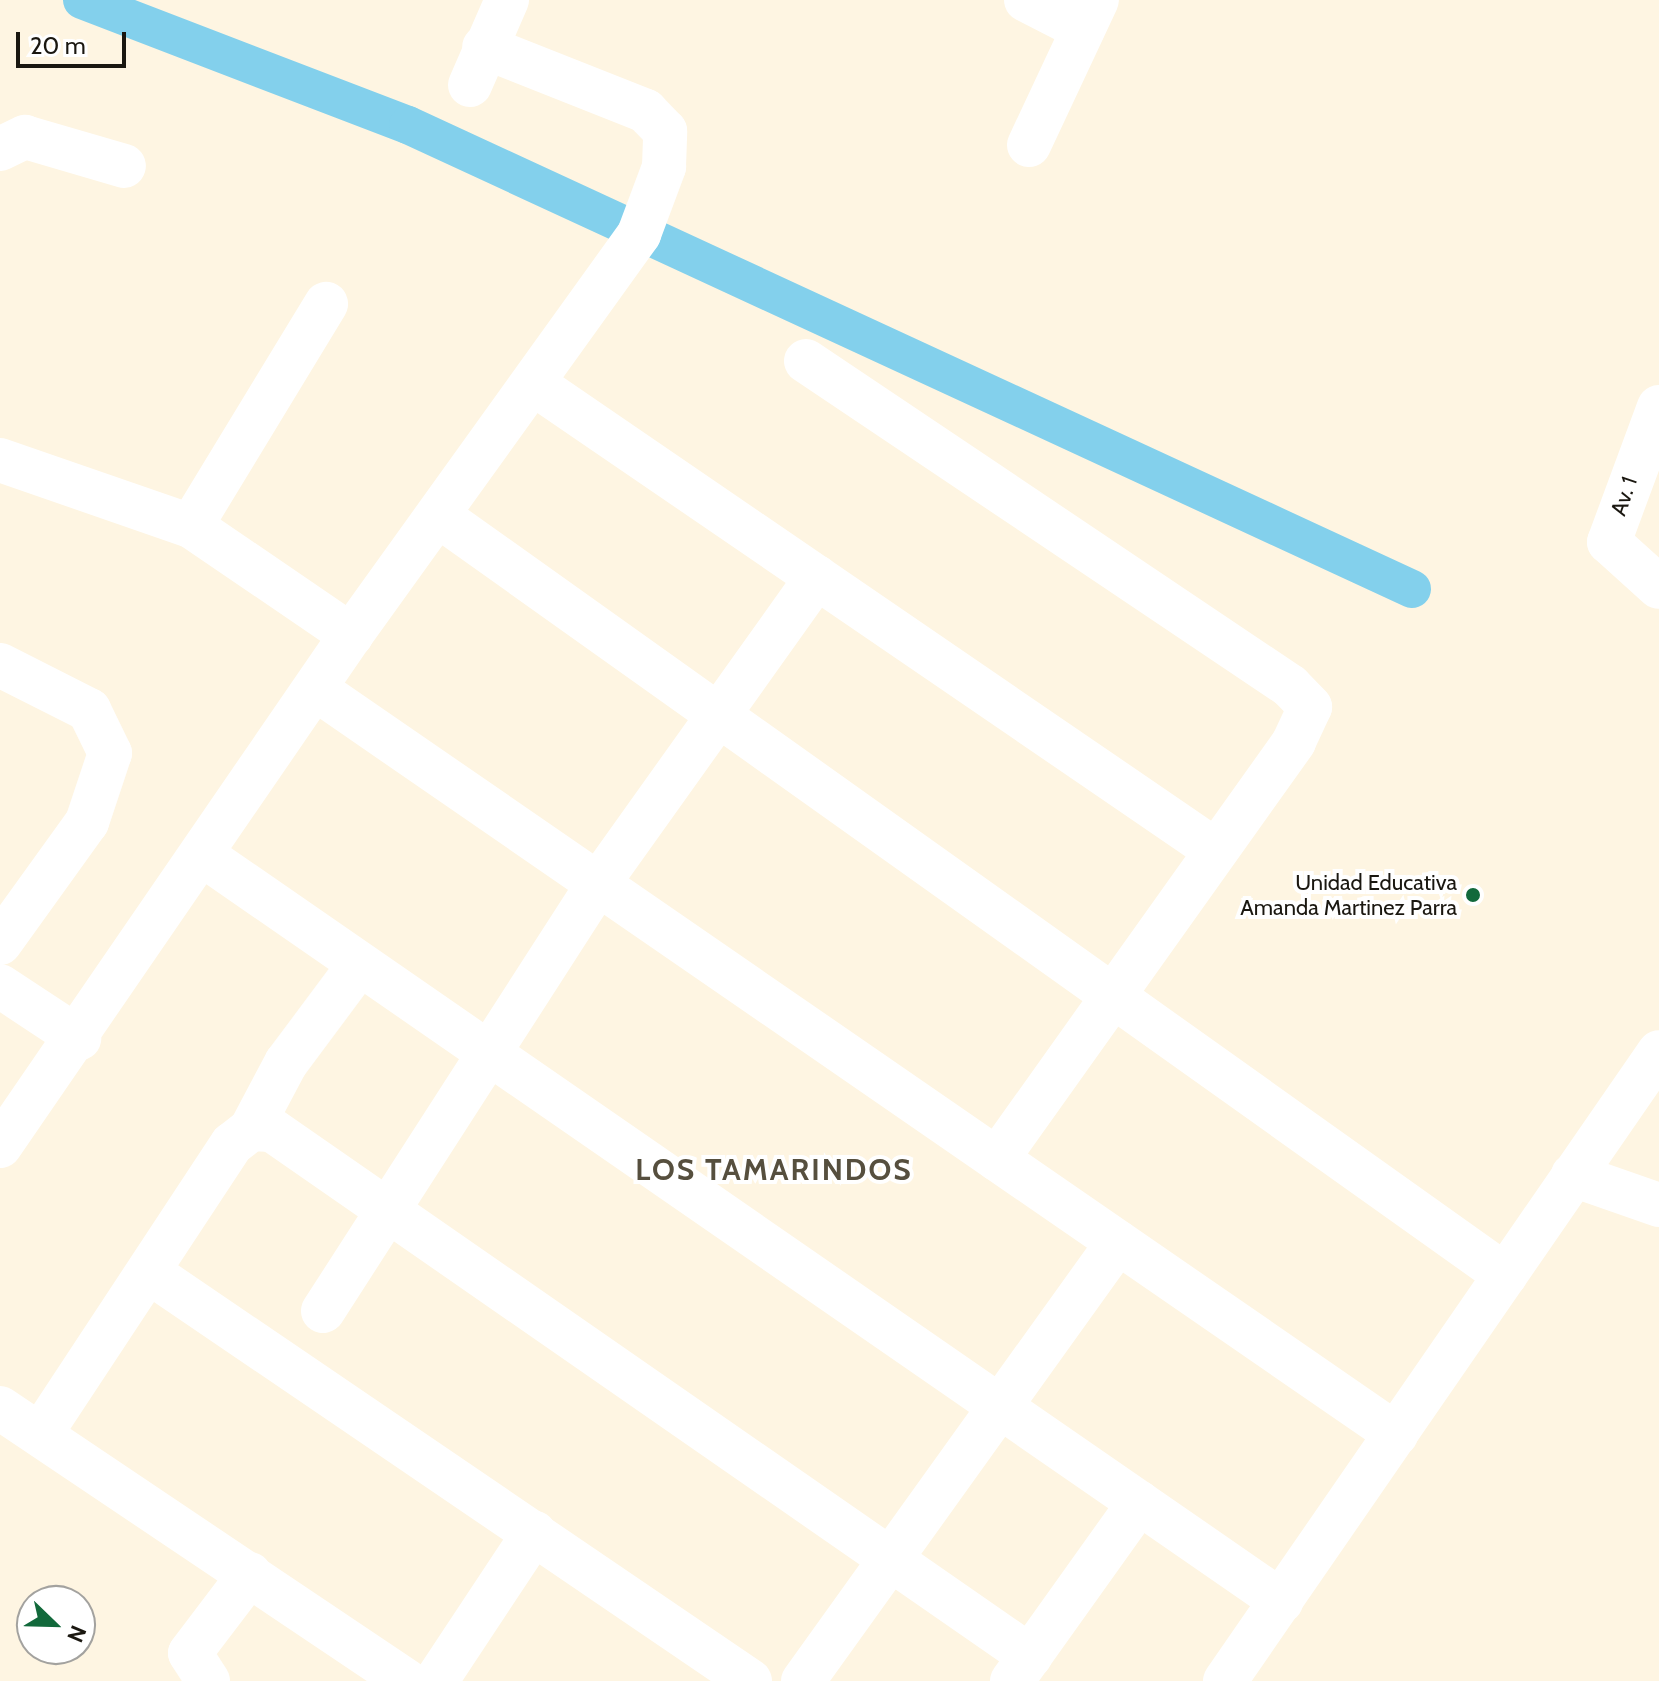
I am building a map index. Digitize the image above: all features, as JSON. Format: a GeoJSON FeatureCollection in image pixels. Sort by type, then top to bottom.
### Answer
{"type":"FeatureCollection","features":[{"type":"Feature","properties":{"kind":"street"},"geometry":{"type":"LineString","coordinates":[[0,1146],[79,1038],[317,690],[351,635],[639,234],[664,167],[665,131],[646,111],[477,66],[507,0]]}},
{"type":"Feature","properties":{"kind":"street"},"geometry":{"type":"LineString","coordinates":[[1026,0],[1090,14],[1029,145]]}},
{"type":"Feature","properties":{"kind":"street"},"geometry":{"type":"LineString","coordinates":[[0,149],[25,137],[124,166]]}},
{"type":"Feature","properties":{"kind":"street"},"geometry":{"type":"LineString","coordinates":[[191,526],[326,304]]}},
{"type":"Feature","properties":{"kind":"street"},"geometry":{"type":"LineString","coordinates":[[806,361],[1290,686],[1310,707],[1215,850],[997,1159]]}},
{"type":"Feature","properties":{"kind":"street"},"geometry":{"type":"LineString","coordinates":[[534,384],[1215,850]]}},
{"type":"Feature","properties":{"kind":"street","name":"Av. 1"},"geometry":{"type":"LineString","coordinates":[[1659,407],[1609,542],[1645,582],[1659,587]]}},
{"type":"Feature","properties":{"kind":"street"},"geometry":{"type":"LineString","coordinates":[[0,460],[191,526],[351,635]]}},
{"type":"Feature","properties":{"kind":"street"},"geometry":{"type":"LineString","coordinates":[[439,516],[1505,1275]]}},
{"type":"Feature","properties":{"kind":"street"},"geometry":{"type":"LineString","coordinates":[[323,1311],[492,1058],[598,884],[817,577]]}},
{"type":"Feature","properties":{"kind":"street"},"geometry":{"type":"LineString","coordinates":[[0,665],[89,710],[110,753],[87,822],[0,943]]}},
{"type":"Feature","properties":{"kind":"street"},"geometry":{"type":"LineString","coordinates":[[317,690],[1396,1434]]}},
{"type":"Feature","properties":{"kind":"street"},"geometry":{"type":"LineString","coordinates":[[204,856],[1281,1601]]}},
{"type":"Feature","properties":{"kind":"street"},"geometry":{"type":"LineString","coordinates":[[42,1432],[232,1144],[251,1129],[286,1063],[359,965]]}},
{"type":"Feature","properties":{"kind":"street"},"geometry":{"type":"LineString","coordinates":[[0,986],[79,1038]]}},
{"type":"Feature","properties":{"kind":"street"},"geometry":{"type":"LineString","coordinates":[[1225,1681],[1659,1052]]}},
{"type":"Feature","properties":{"kind":"street"},"geometry":{"type":"LineString","coordinates":[[251,1129],[272,1130],[386,1213],[890,1560],[1021,1668],[1139,1503]]}},
{"type":"Feature","properties":{"kind":"street"},"geometry":{"type":"LineString","coordinates":[[1573,1175],[1659,1205]]}},
{"type":"Feature","properties":{"kind":"street"},"geometry":{"type":"LineString","coordinates":[[803,1681],[997,1405],[1118,1242]]}},
{"type":"Feature","properties":{"kind":"street"},"geometry":{"type":"LineString","coordinates":[[149,1272],[750,1681]]}},
{"type":"Feature","properties":{"kind":"street"},"geometry":{"type":"LineString","coordinates":[[0,1408],[42,1432],[407,1681]]}},
{"type":"Feature","properties":{"kind":"street"},"geometry":{"type":"LineString","coordinates":[[436,1681],[534,1533]]}},
{"type":"Feature","properties":{"kind":"street"},"geometry":{"type":"LineString","coordinates":[[208,1681],[190,1653],[250,1574]]}},
{"type":"Feature","properties":{"kind":"waterway"},"geometry":{"type":"LineString","coordinates":[[82,0],[408,125],[1412,589]]}},
{"type":"Feature","properties":{"kind":"place","name":"Unidad Educativa Amanda Martinez Parra"},"geometry":{"type":"Point","coordinates":[1473,895]}},
{"type":"Feature","properties":{"kind":"district","name":"LOS TAMARINDOS"},"geometry":{"type":"Point","coordinates":[774,1170]}}]}
